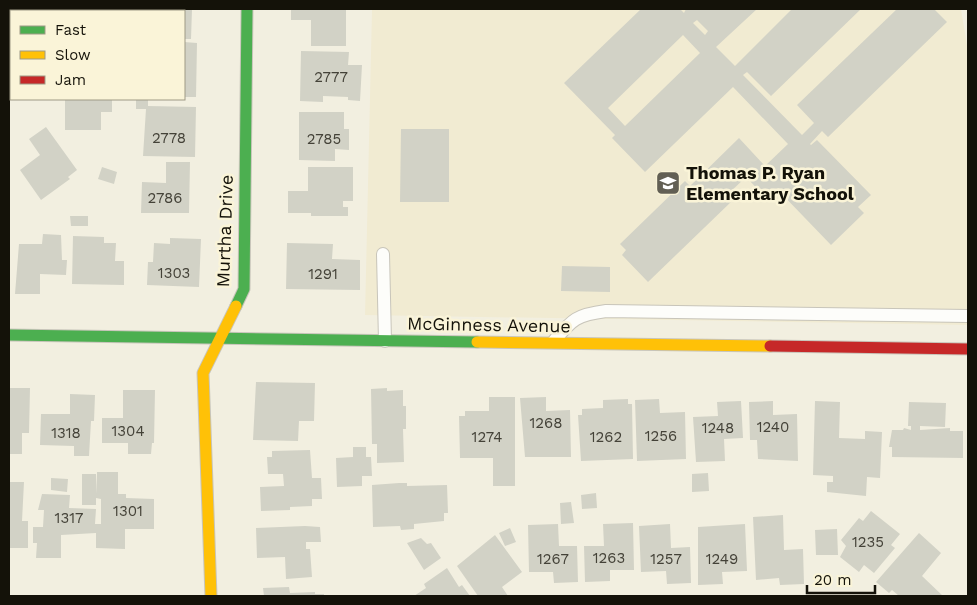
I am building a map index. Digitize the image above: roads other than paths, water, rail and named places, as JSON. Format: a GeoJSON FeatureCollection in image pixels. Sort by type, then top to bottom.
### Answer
{"type":"FeatureCollection","features":[{"type":"Feature","properties":{"kind":"street","name":"Murtha Drive"},"geometry":{"type":"LineString","coordinates":[[211,596],[203,373],[244,289],[247,9]]}},
{"type":"Feature","properties":{"kind":"street","name":"McGinness Avenue"},"geometry":{"type":"LineString","coordinates":[[9,335],[968,349]]}},
{"type":"Feature","properties":{"kind":"lane"},"geometry":{"type":"LineString","coordinates":[[384,254],[385,341]]}},
{"type":"Feature","properties":{"kind":"lane"},"geometry":{"type":"LineString","coordinates":[[552,343],[570,323],[582,314],[606,311],[968,316]]}},
{"type":"Feature","properties":{"kind":"place","name":"Thomas P. Ryan Elementary School"},"geometry":{"type":"Point","coordinates":[668,183]}}]}
